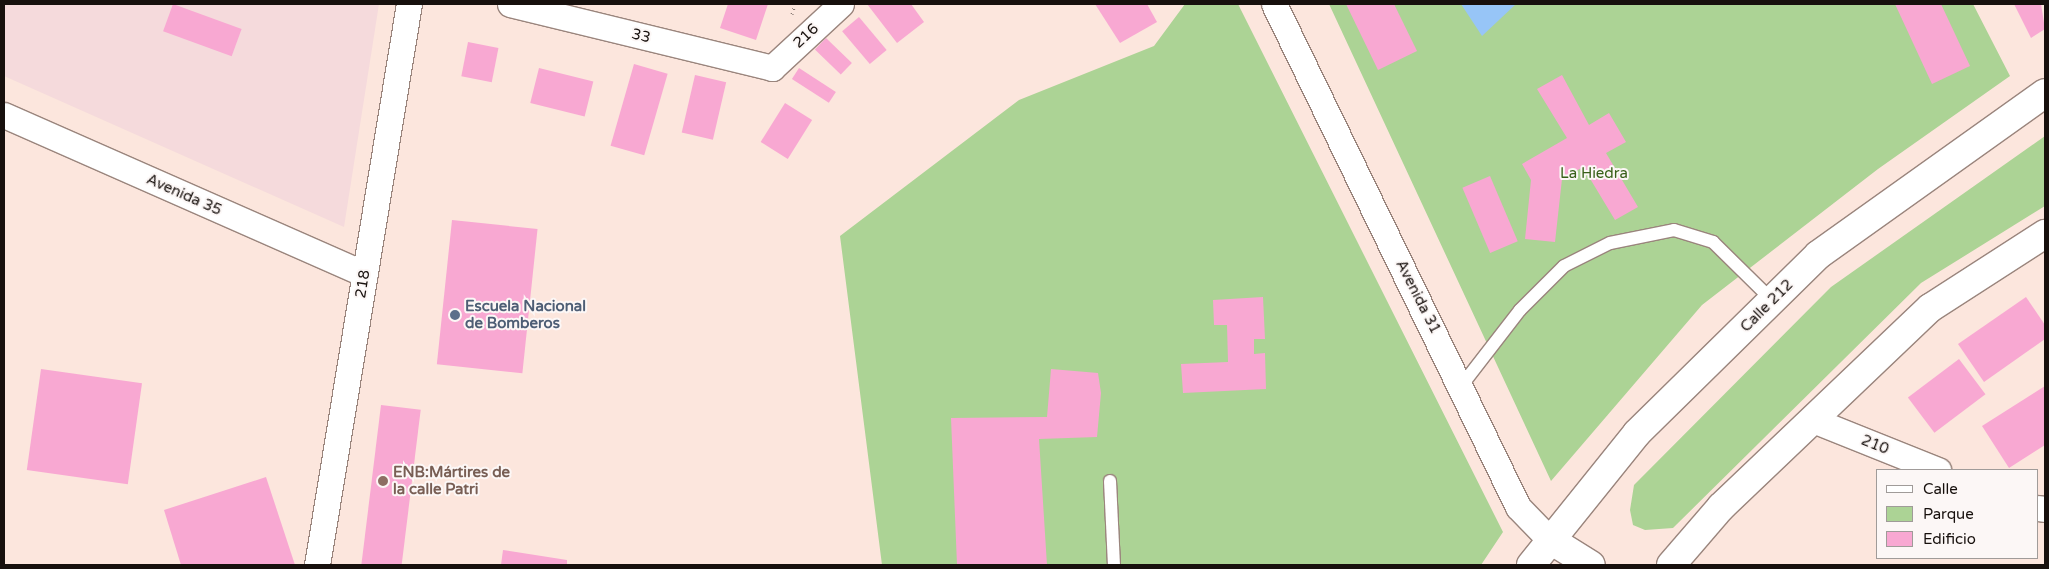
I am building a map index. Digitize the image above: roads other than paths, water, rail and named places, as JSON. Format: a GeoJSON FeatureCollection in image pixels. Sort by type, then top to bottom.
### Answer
{"type":"FeatureCollection","features":[{"type":"Feature","properties":{"kind":"street","name":"218"},"geometry":{"type":"LineString","coordinates":[[317,565],[409,4]]}},
{"type":"Feature","properties":{"kind":"street","name":"33"},"geometry":{"type":"LineString","coordinates":[[510,4],[772,68]]}},
{"type":"Feature","properties":{"kind":"street","name":"216"},"geometry":{"type":"LineString","coordinates":[[772,68],[841,4]]}},
{"type":"Feature","properties":{"kind":"street","name":"Avenida 31"},"geometry":{"type":"LineString","coordinates":[[1274,4],[1462,385],[1518,507],[1549,539],[1591,565]]}},
{"type":"Feature","properties":{"kind":"street","name":"Calle 212"},"geometry":{"type":"LineString","coordinates":[[1531,565],[1549,539],[1637,433],[1818,255],[2045,93]]}},
{"type":"Feature","properties":{"kind":"street","name":"Avenida 35"},"geometry":{"type":"LineString","coordinates":[[4,115],[364,274]]}},
{"type":"Feature","properties":{"kind":"street"},"geometry":{"type":"LineString","coordinates":[[1671,565],[1721,507],[1930,308],[2045,234]]}},
{"type":"Feature","properties":{"kind":"street","name":"210"},"geometry":{"type":"LineString","coordinates":[[1812,420],[1935,469]]}},
{"type":"Feature","properties":{"kind":"lane"},"geometry":{"type":"LineString","coordinates":[[1462,385],[1520,310],[1564,266],[1610,244],[1674,230],[1712,242],[1772,300]]}},
{"type":"Feature","properties":{"kind":"lane"},"geometry":{"type":"LineString","coordinates":[[1110,481],[1114,565]]}},
{"type":"Feature","properties":{"kind":"water"},"geometry":{"type":"Polygon","coordinates":[[[1461,4],[1516,4],[1482,36],[1461,4]]]}},
{"type":"Feature","properties":{"kind":"place","name":"Escuela Nacional de Bomberos"},"geometry":{"type":"Point","coordinates":[455,315]}},
{"type":"Feature","properties":{"kind":"place","name":"ENB:Mártires de la calle Patri"},"geometry":{"type":"Point","coordinates":[383,481]}},
{"type":"Feature","properties":{"kind":"park label","name":"La Hiedra"},"geometry":{"type":"Point","coordinates":[1594,174]}}]}
